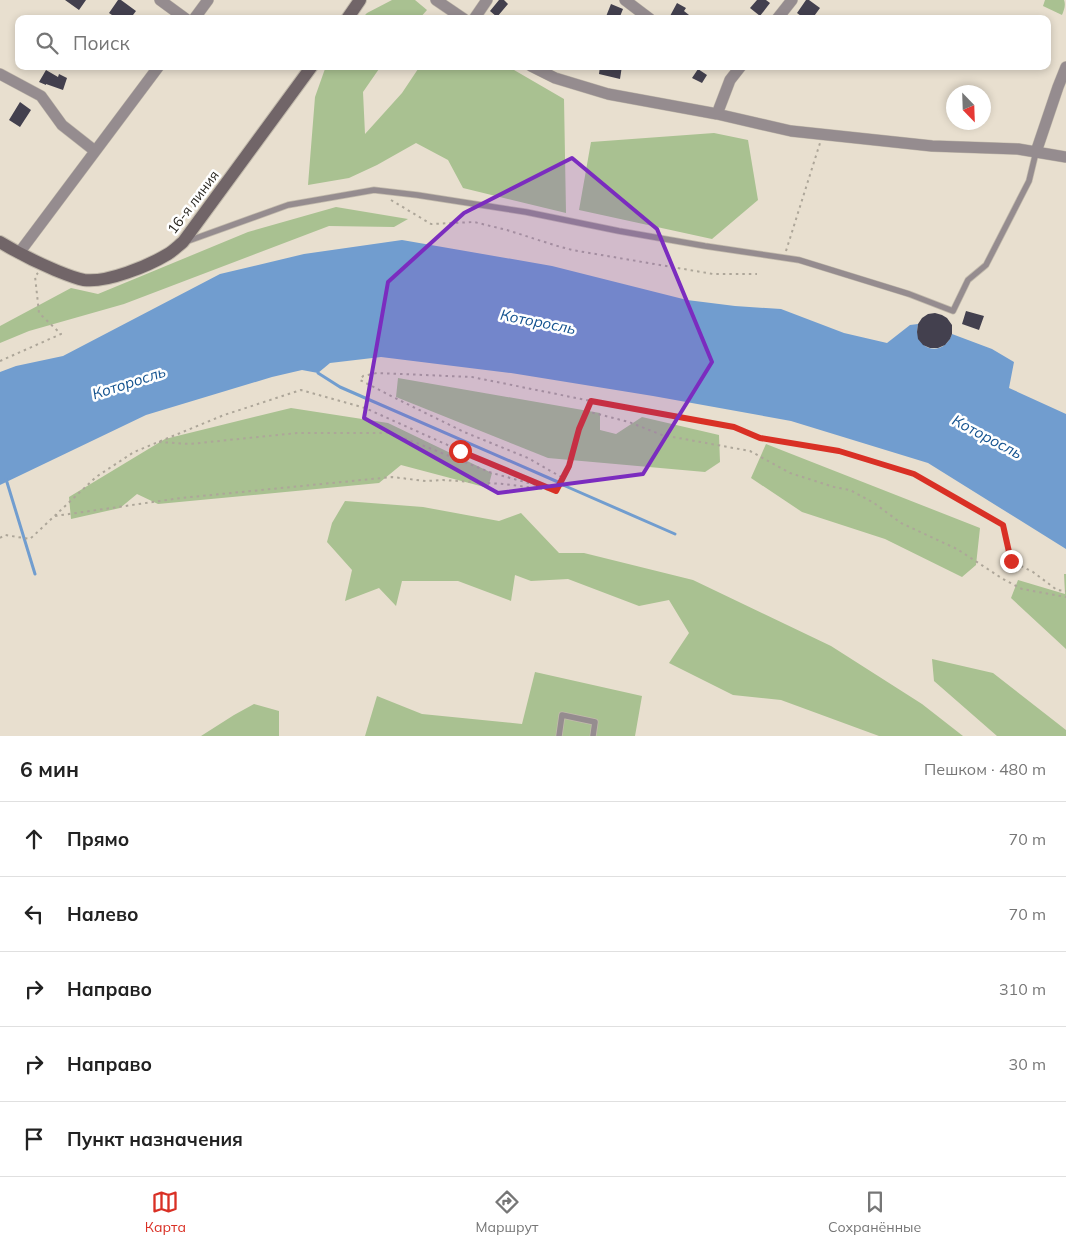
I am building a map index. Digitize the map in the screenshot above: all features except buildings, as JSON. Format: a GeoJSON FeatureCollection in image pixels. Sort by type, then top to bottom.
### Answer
{"type":"FeatureCollection","features":[{"type":"Feature","properties":{"kind":"street"},"geometry":{"type":"LineString","coordinates":[[160,0],[181,15]]}},
{"type":"Feature","properties":{"kind":"street"},"geometry":{"type":"LineString","coordinates":[[197,15],[208,0]]}},
{"type":"Feature","properties":{"kind":"street"},"geometry":{"type":"LineString","coordinates":[[349,15],[360,0]]}},
{"type":"Feature","properties":{"kind":"street"},"geometry":{"type":"LineString","coordinates":[[436,0],[458,15]]}},
{"type":"Feature","properties":{"kind":"street"},"geometry":{"type":"LineString","coordinates":[[477,15],[487,0]]}},
{"type":"Feature","properties":{"kind":"street"},"geometry":{"type":"LineString","coordinates":[[625,0],[645,15]]}},
{"type":"Feature","properties":{"kind":"street"},"geometry":{"type":"LineString","coordinates":[[780,15],[792,0]]}},
{"type":"Feature","properties":{"kind":"street"},"geometry":{"type":"LineString","coordinates":[[1036,152],[1066,67]]}},
{"type":"Feature","properties":{"kind":"street"},"geometry":{"type":"LineString","coordinates":[[19,254],[156,70]]}},
{"type":"Feature","properties":{"kind":"street","name":"16-я линия"},"geometry":{"type":"LineString","coordinates":[[0,242],[19,254],[71,276],[86,280],[121,275],[168,254],[183,242],[309,70]]}},
{"type":"Feature","properties":{"kind":"street"},"geometry":{"type":"LineString","coordinates":[[539,70],[555,78],[608,94],[717,114],[791,131],[932,146],[1018,149],[1066,156]]}},
{"type":"Feature","properties":{"kind":"street"},"geometry":{"type":"LineString","coordinates":[[717,114],[730,80],[738,70]]}},
{"type":"Feature","properties":{"kind":"street"},"geometry":{"type":"LineString","coordinates":[[0,74],[41,96],[62,125],[96,151]]}},
{"type":"Feature","properties":{"kind":"lane"},"geometry":{"type":"LineString","coordinates":[[183,242],[288,204],[374,190],[517,211],[696,245],[799,260],[954,310],[968,280],[986,266],[1029,181],[1036,152]]}},
{"type":"Feature","properties":{"kind":"lane"},"geometry":{"type":"LineString","coordinates":[[559,736],[562,715],[595,722],[594,736]]}},
{"type":"Feature","properties":{"kind":"path"},"geometry":{"type":"LineString","coordinates":[[783,258],[823,134]]}},
{"type":"Feature","properties":{"kind":"path"},"geometry":{"type":"LineString","coordinates":[[390,200],[431,224],[474,222],[572,250],[713,274],[757,274]]}},
{"type":"Feature","properties":{"kind":"path"},"geometry":{"type":"LineString","coordinates":[[0,361],[61,334],[39,313],[36,276],[44,265]]}},
{"type":"Feature","properties":{"kind":"path"},"geometry":{"type":"LineString","coordinates":[[563,478],[528,458],[464,432],[360,380],[363,376],[377,373],[472,377],[734,427],[760,438],[839,451],[914,474],[1003,525],[1011,561],[1033,572],[1057,590],[1066,591]]}},
{"type":"Feature","properties":{"kind":"path"},"geometry":{"type":"LineString","coordinates":[[0,538],[5,535],[30,539],[96,477],[134,452],[224,415],[301,390],[365,408],[460,451],[556,491]]}},
{"type":"Feature","properties":{"kind":"path"},"geometry":{"type":"LineString","coordinates":[[556,491],[569,466],[579,429],[591,401]]}},
{"type":"Feature","properties":{"kind":"path"},"geometry":{"type":"LineString","coordinates":[[586,411],[629,422],[662,434],[750,451],[790,472],[834,487],[850,490],[874,503],[901,523],[956,549],[1022,589],[1066,597]]}},
{"type":"Feature","properties":{"kind":"path"},"geometry":{"type":"LineString","coordinates":[[158,442],[190,444],[297,433],[389,433],[492,473],[556,491]]}},
{"type":"Feature","properties":{"kind":"path"},"geometry":{"type":"LineString","coordinates":[[55,516],[181,498],[392,477],[426,481],[443,480],[503,484],[556,491]]}},
{"type":"Feature","properties":{"kind":"highlighted area"},"geometry":{"type":"Polygon","coordinates":[[[572,158],[657,229],[712,362],[643,474],[498,493],[364,418],[388,282],[464,213],[572,158]]]}},
{"type":"Feature","properties":{"kind":"green space"},"geometry":{"type":"Polygon","coordinates":[[[392,0],[415,0],[427,10],[423,15],[365,15],[392,0]]]}},
{"type":"Feature","properties":{"kind":"green space"},"geometry":{"type":"Polygon","coordinates":[[[1045,0],[1064,0],[1065,6],[1062,15],[1043,6],[1045,0]]]}},
{"type":"Feature","properties":{"kind":"green space"},"geometry":{"type":"Polygon","coordinates":[[[325,70],[378,70],[363,92],[365,134],[402,93],[417,70],[514,70],[564,99],[566,213],[463,188],[448,160],[416,143],[349,178],[308,185],[315,97],[325,70]]]}},
{"type":"Feature","properties":{"kind":"green space"},"geometry":{"type":"Polygon","coordinates":[[[714,133],[748,140],[758,200],[712,239],[579,210],[591,142],[714,133]]]}},
{"type":"Feature","properties":{"kind":"green space"},"geometry":{"type":"Polygon","coordinates":[[[336,207],[408,219],[394,227],[329,226],[124,304],[29,331],[0,343],[0,326],[71,288],[98,294],[248,232],[336,207]]]}},
{"type":"Feature","properties":{"kind":"green space"},"geometry":{"type":"Polygon","coordinates":[[[398,378],[600,413],[600,430],[616,434],[642,417],[719,435],[720,462],[705,472],[548,458],[396,397],[398,378]]]}},
{"type":"Feature","properties":{"kind":"green space"},"geometry":{"type":"Polygon","coordinates":[[[291,408],[388,423],[492,473],[488,488],[401,465],[379,483],[158,504],[137,494],[120,508],[71,519],[69,497],[165,439],[291,408]]]}},
{"type":"Feature","properties":{"kind":"green space"},"geometry":{"type":"Polygon","coordinates":[[[766,444],[980,528],[976,565],[962,577],[885,539],[802,512],[751,478],[766,444]]]}},
{"type":"Feature","properties":{"kind":"green space"},"geometry":{"type":"Polygon","coordinates":[[[345,501],[423,507],[499,521],[521,513],[559,553],[584,553],[693,580],[831,646],[922,704],[963,736],[879,736],[781,700],[733,695],[669,663],[689,633],[669,600],[639,606],[568,579],[531,581],[515,575],[511,601],[458,581],[402,581],[396,606],[379,588],[345,601],[352,570],[327,542],[332,523],[345,501]]]}},
{"type":"Feature","properties":{"kind":"green space"},"geometry":{"type":"Polygon","coordinates":[[[1064,574],[1066,574],[1066,649],[1011,598],[1018,580],[1065,594],[1064,574]]]}},
{"type":"Feature","properties":{"kind":"green space"},"geometry":{"type":"Polygon","coordinates":[[[932,659],[993,673],[1066,730],[1066,736],[997,736],[934,681],[932,659]]]}},
{"type":"Feature","properties":{"kind":"green space"},"geometry":{"type":"Polygon","coordinates":[[[535,672],[642,696],[635,736],[365,736],[377,696],[422,714],[522,724],[535,672]]]}},
{"type":"Feature","properties":{"kind":"green space"},"geometry":{"type":"Polygon","coordinates":[[[254,704],[279,711],[279,736],[201,736],[234,715],[254,704]]]}},
{"type":"Feature","properties":{"kind":"water","name":"Которосль"},"geometry":{"type":"Polygon","coordinates":[[[402,240],[552,266],[687,300],[781,309],[844,333],[887,343],[910,325],[918,324],[920,340],[930,348],[936,349],[943,346],[948,342],[952,334],[992,349],[1014,362],[1009,388],[1066,414],[1066,549],[928,463],[791,421],[511,373],[381,357],[330,363],[318,373],[302,370],[272,377],[146,415],[0,485],[0,372],[16,366],[63,356],[220,274],[304,254],[402,240]]]}},
{"type":"Feature","properties":{"kind":"waterway"},"geometry":{"type":"LineString","coordinates":[[318,373],[340,387],[558,482]]}},
{"type":"Feature","properties":{"kind":"waterway"},"geometry":{"type":"LineString","coordinates":[[6,479],[35,574]]}},
{"type":"Feature","properties":{"kind":"waterway"},"geometry":{"type":"LineString","coordinates":[[563,485],[675,534]]}},
{"type":"Feature","properties":{"kind":"route"},"geometry":{"type":"LineString","coordinates":[[460,451],[556,491],[569,466],[579,429],[591,401],[734,427],[760,438],[839,451],[914,474],[1003,525],[1011,561]]}}]}
